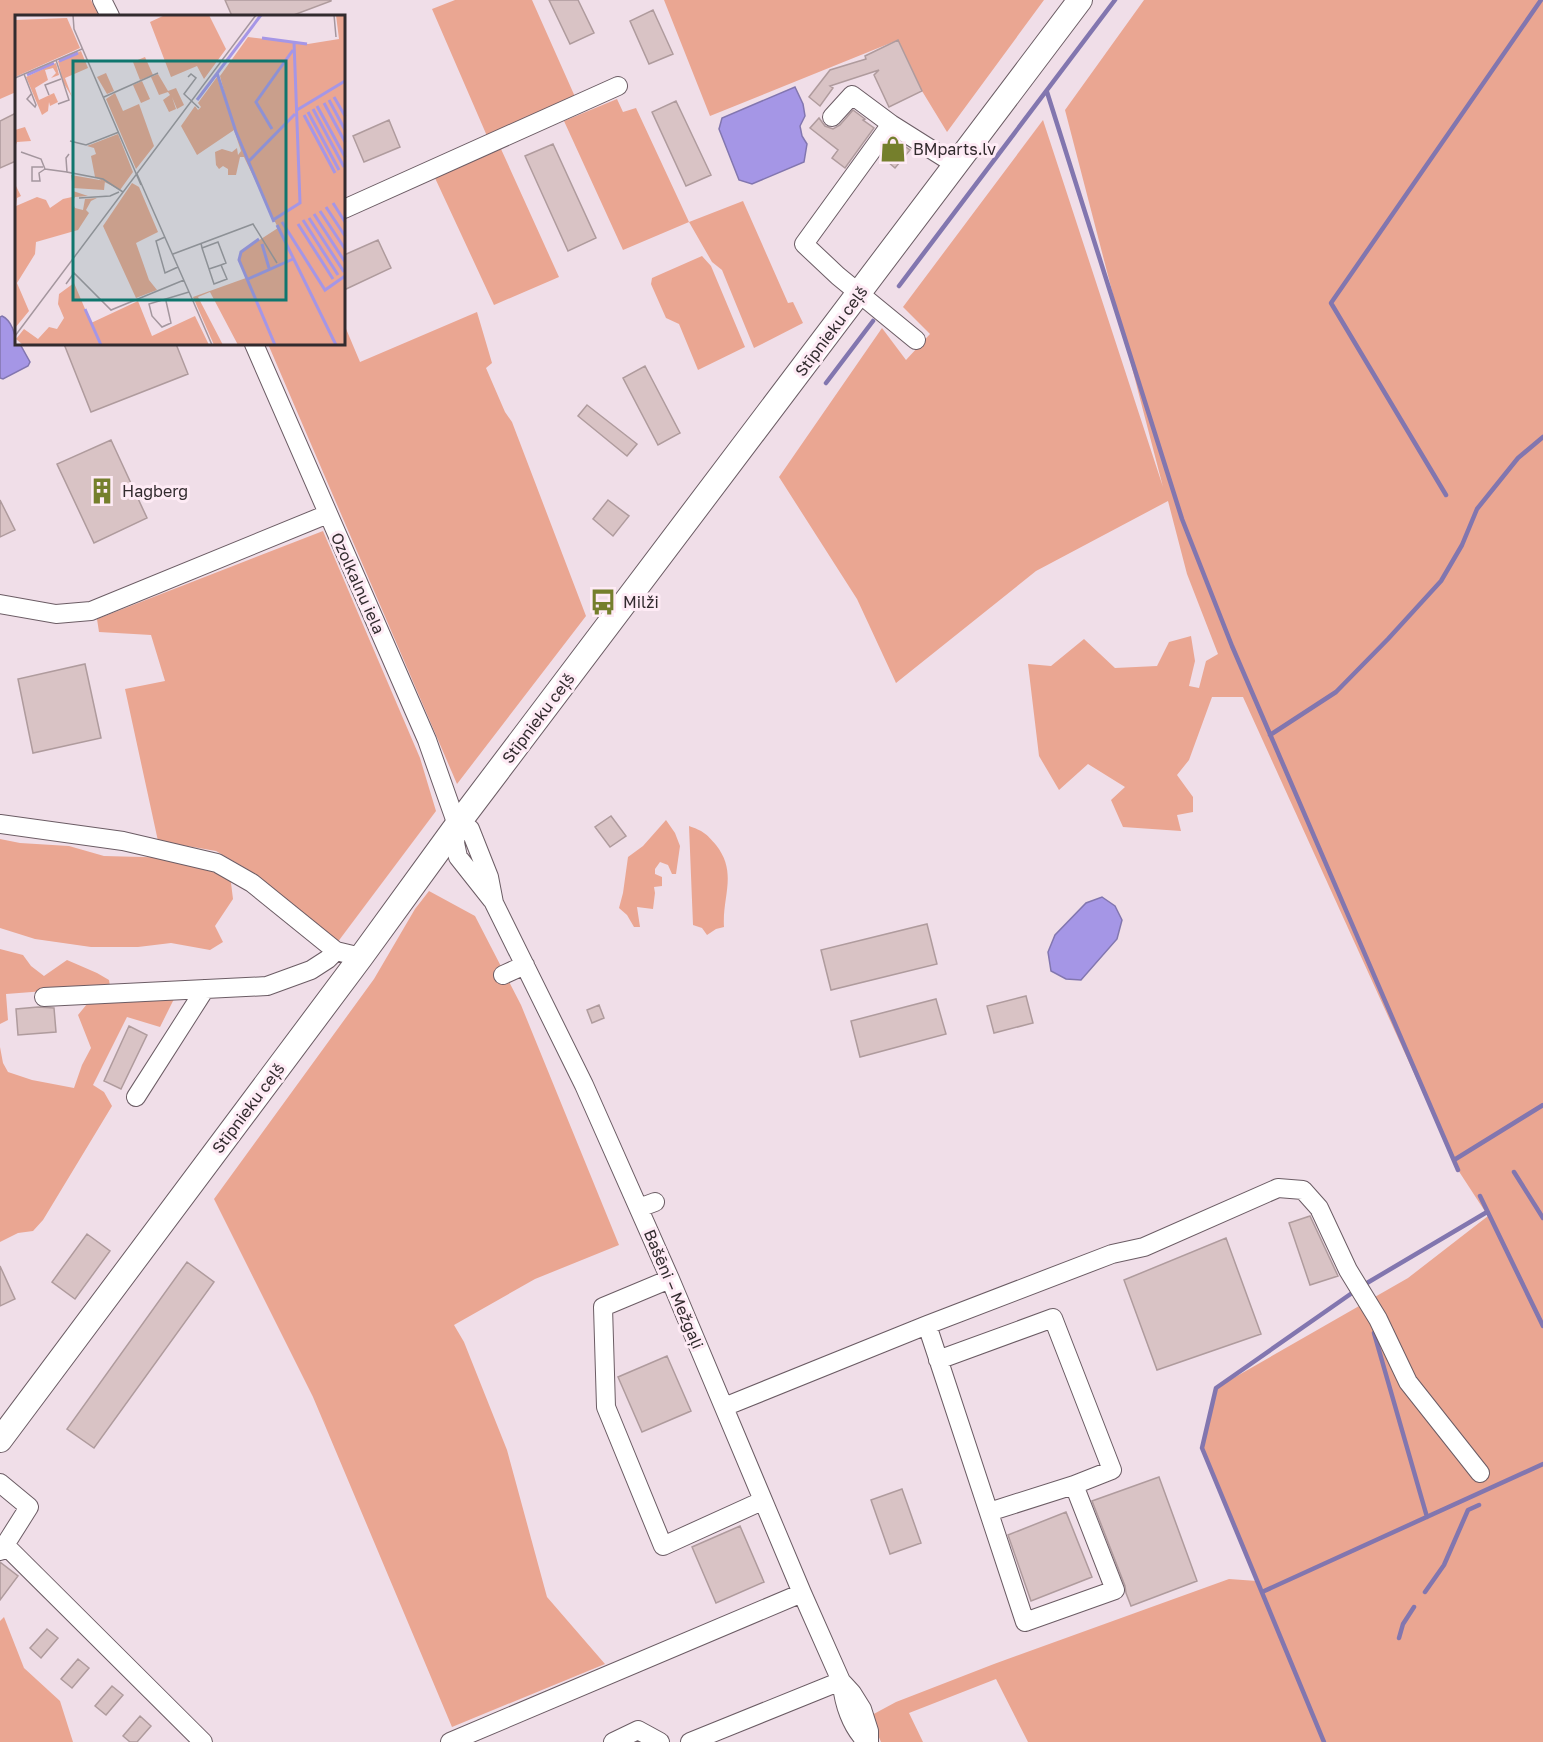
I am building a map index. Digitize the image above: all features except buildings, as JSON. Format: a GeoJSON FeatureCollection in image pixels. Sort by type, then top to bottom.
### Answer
{"type":"FeatureCollection","features":[{"type":"Feature","properties":{"kind":"main road","name":"Stīpnieku ceļš"},"geometry":{"type":"LineString","coordinates":[[0,1440],[457,825],[1080,0]]}},
{"type":"Feature","properties":{"kind":"street"},"geometry":{"type":"LineString","coordinates":[[102,0],[110,15]]}},
{"type":"Feature","properties":{"kind":"street"},"geometry":{"type":"LineString","coordinates":[[345,209],[618,86]]}},
{"type":"Feature","properties":{"kind":"street"},"geometry":{"type":"LineString","coordinates":[[832,117],[852,95],[891,124],[956,165]]}},
{"type":"Feature","properties":{"kind":"street"},"geometry":{"type":"LineString","coordinates":[[891,124],[804,244],[837,276],[916,340]]}},
{"type":"Feature","properties":{"kind":"street","name":"Ozolkalnu iela"},"geometry":{"type":"LineString","coordinates":[[254,345],[427,740],[457,825]]}},
{"type":"Feature","properties":{"kind":"street"},"geometry":{"type":"LineString","coordinates":[[0,604],[56,614],[91,611],[328,514]]}},
{"type":"Feature","properties":{"kind":"street"},"geometry":{"type":"LineString","coordinates":[[0,824],[123,841],[217,863],[252,883],[336,951],[361,957]]}},
{"type":"Feature","properties":{"kind":"street","name":"Bašēni – Mežgaļi"},"geometry":{"type":"LineString","coordinates":[[457,825],[470,829],[489,877],[494,903],[584,1085],[647,1205],[670,1279],[762,1501],[841,1681],[852,1693],[861,1709],[869,1731],[868,1742]]}},
{"type":"Feature","properties":{"kind":"street"},"geometry":{"type":"LineString","coordinates":[[44,997],[267,986],[310,970],[336,951]]}},
{"type":"Feature","properties":{"kind":"street"},"geometry":{"type":"LineString","coordinates":[[503,975],[525,965]]}},
{"type":"Feature","properties":{"kind":"street"},"geometry":{"type":"LineString","coordinates":[[136,1097],[205,989]]}},
{"type":"Feature","properties":{"kind":"street"},"geometry":{"type":"LineString","coordinates":[[724,1407],[927,1325],[1112,1254],[1144,1247],[1278,1188],[1303,1190],[1319,1208],[1348,1270],[1378,1319],[1408,1382],[1480,1473]]}},
{"type":"Feature","properties":{"kind":"street"},"geometry":{"type":"LineString","coordinates":[[670,1279],[603,1307],[606,1407],[663,1546],[762,1501]]}},
{"type":"Feature","properties":{"kind":"street"},"geometry":{"type":"LineString","coordinates":[[938,1360],[1053,1318],[1112,1470],[1074,1485],[989,1512]]}},
{"type":"Feature","properties":{"kind":"street"},"geometry":{"type":"LineString","coordinates":[[927,1325],[1025,1622],[1115,1590],[1074,1485]]}},
{"type":"Feature","properties":{"kind":"street"},"geometry":{"type":"LineString","coordinates":[[0,1483],[29,1508],[2,1548],[203,1742]]}},
{"type":"Feature","properties":{"kind":"street"},"geometry":{"type":"LineString","coordinates":[[450,1742],[802,1593]]}},
{"type":"Feature","properties":{"kind":"street"},"geometry":{"type":"LineString","coordinates":[[690,1742],[841,1681]]}},
{"type":"Feature","properties":{"kind":"street"},"geometry":{"type":"LineString","coordinates":[[614,1742],[638,1730],[660,1742]]}},
{"type":"Feature","properties":{"kind":"shaded area"},"geometry":{"type":"Polygon","coordinates":[[[0,0],[91,0],[98,15],[15,15],[15,92],[0,99],[0,0]]]}},
{"type":"Feature","properties":{"kind":"shaded area"},"geometry":{"type":"Polygon","coordinates":[[[455,0],[532,0],[576,99],[487,136],[432,9],[455,0]]]}},
{"type":"Feature","properties":{"kind":"shaded area"},"geometry":{"type":"Polygon","coordinates":[[[664,0],[1044,0],[947,132],[922,91],[898,40],[710,116],[664,0]]]}},
{"type":"Feature","properties":{"kind":"shaded area"},"geometry":{"type":"Polygon","coordinates":[[[1144,0],[1543,0],[1543,1742],[1324,1742],[1297,1678],[1323,1742],[1028,1742],[996,1679],[909,1713],[923,1742],[881,1742],[870,1716],[896,1702],[994,1664],[1229,1579],[1257,1581],[1202,1448],[1216,1388],[1408,1278],[1488,1216],[1458,1170],[1243,697],[1212,697],[1189,760],[1177,775],[1193,797],[1193,812],[1177,815],[1181,831],[1123,827],[1111,800],[1125,787],[1088,764],[1059,790],[1039,756],[1028,664],[1051,666],[1084,639],[1115,668],[1157,666],[1169,642],[1191,636],[1195,661],[1189,686],[1199,688],[1206,661],[1218,654],[1187,574],[1168,501],[1036,571],[896,683],[857,599],[779,477],[882,328],[906,360],[930,334],[903,307],[1043,120],[1163,487],[1065,110],[1144,0]]]}},
{"type":"Feature","properties":{"kind":"shaded area"},"geometry":{"type":"Polygon","coordinates":[[[795,87],[803,104],[805,116],[800,126],[807,144],[804,162],[752,184],[739,180],[719,129],[722,118],[795,87]]]}},
{"type":"Feature","properties":{"kind":"shaded area"},"geometry":{"type":"Polygon","coordinates":[[[617,99],[623,112],[636,108],[689,222],[623,250],[564,121],[617,99]]]}},
{"type":"Feature","properties":{"kind":"shaded area"},"geometry":{"type":"Polygon","coordinates":[[[501,149],[559,277],[494,305],[435,178],[501,149]]]}},
{"type":"Feature","properties":{"kind":"shaded area"},"geometry":{"type":"Polygon","coordinates":[[[743,201],[788,303],[793,302],[803,323],[754,348],[722,270],[712,262],[689,222],[743,201]]]}},
{"type":"Feature","properties":{"kind":"shaded area"},"geometry":{"type":"Polygon","coordinates":[[[702,256],[711,266],[745,347],[698,370],[679,324],[666,318],[651,284],[652,278],[702,256]]]}},
{"type":"Feature","properties":{"kind":"shaded area"},"geometry":{"type":"Polygon","coordinates":[[[477,312],[492,363],[486,368],[505,412],[512,422],[586,616],[457,784],[268,345],[345,345],[345,326],[360,362],[477,312]]]}},
{"type":"Feature","properties":{"kind":"shaded area"},"geometry":{"type":"Polygon","coordinates":[[[0,317],[5,318],[10,324],[14,332],[15,345],[21,345],[30,362],[28,366],[3,379],[0,378],[0,317]]]}},
{"type":"Feature","properties":{"kind":"shaded area"},"geometry":{"type":"Polygon","coordinates":[[[323,531],[420,758],[436,811],[337,943],[247,869],[216,851],[158,841],[125,689],[165,681],[151,635],[99,632],[97,619],[323,531]]]}},
{"type":"Feature","properties":{"kind":"shaded area"},"geometry":{"type":"Polygon","coordinates":[[[666,820],[680,846],[676,874],[672,874],[668,865],[660,862],[655,869],[655,874],[662,877],[662,886],[654,887],[653,909],[637,907],[640,927],[634,927],[627,915],[619,908],[628,857],[643,846],[666,820]]]}},
{"type":"Feature","properties":{"kind":"shaded area"},"geometry":{"type":"Polygon","coordinates":[[[689,826],[701,831],[716,845],[723,855],[728,875],[724,927],[707,935],[702,928],[693,925],[689,826]]]}},
{"type":"Feature","properties":{"kind":"shaded area"},"geometry":{"type":"Polygon","coordinates":[[[0,839],[20,843],[69,846],[104,856],[180,858],[230,875],[233,899],[215,926],[223,942],[210,950],[171,943],[138,947],[91,947],[35,939],[0,928],[0,839]]]}},
{"type":"Feature","properties":{"kind":"shaded area"},"geometry":{"type":"Polygon","coordinates":[[[429,891],[475,916],[521,1005],[619,1245],[535,1279],[454,1325],[464,1342],[507,1450],[547,1597],[605,1664],[452,1727],[313,1397],[214,1199],[374,979],[415,909],[429,891]]]}},
{"type":"Feature","properties":{"kind":"shaded area"},"geometry":{"type":"Polygon","coordinates":[[[1102,897],[1115,906],[1122,920],[1117,939],[1081,980],[1066,979],[1051,971],[1048,952],[1055,935],[1086,903],[1102,897]]]}},
{"type":"Feature","properties":{"kind":"shaded area"},"geometry":{"type":"Polygon","coordinates":[[[0,949],[23,955],[31,966],[44,976],[67,960],[109,980],[110,986],[6,994],[8,1020],[0,1024],[0,949]]]}},
{"type":"Feature","properties":{"kind":"shaded area"},"geometry":{"type":"Polygon","coordinates":[[[174,999],[160,1027],[127,1017],[93,1085],[104,1092],[112,1106],[43,1220],[33,1231],[18,1233],[0,1242],[0,1047],[3,1063],[8,1072],[32,1080],[74,1088],[91,1048],[78,1015],[87,1004],[174,999]]]}},
{"type":"Feature","properties":{"kind":"shaded area"},"geometry":{"type":"Polygon","coordinates":[[[4,1617],[24,1668],[60,1701],[73,1742],[0,1742],[0,1621],[4,1617]]]}},
{"type":"Feature","properties":{"kind":"waterway"},"geometry":{"type":"LineString","coordinates":[[899,286],[1115,0]]}},
{"type":"Feature","properties":{"kind":"waterway"},"geometry":{"type":"LineString","coordinates":[[1446,495],[1331,303],[1541,0]]}},
{"type":"Feature","properties":{"kind":"waterway"},"geometry":{"type":"LineString","coordinates":[[1047,92],[1182,519],[1232,646],[1458,1170]]}},
{"type":"Feature","properties":{"kind":"waterway"},"geometry":{"type":"LineString","coordinates":[[826,383],[873,321]]}},
{"type":"Feature","properties":{"kind":"waterway"},"geometry":{"type":"LineString","coordinates":[[1270,735],[1336,692],[1388,639],[1441,581],[1462,545],[1477,509],[1518,458],[1543,437]]}},
{"type":"Feature","properties":{"kind":"waterway"},"geometry":{"type":"LineString","coordinates":[[1454,1160],[1543,1105]]}},
{"type":"Feature","properties":{"kind":"waterway"},"geometry":{"type":"LineString","coordinates":[[1514,1172],[1543,1218]]}},
{"type":"Feature","properties":{"kind":"waterway"},"geometry":{"type":"LineString","coordinates":[[1480,1196],[1543,1326]]}},
{"type":"Feature","properties":{"kind":"waterway"},"geometry":{"type":"LineString","coordinates":[[1367,1283],[1487,1212]]}},
{"type":"Feature","properties":{"kind":"waterway"},"geometry":{"type":"LineString","coordinates":[[1324,1742],[1202,1448],[1216,1388],[1352,1293]]}},
{"type":"Feature","properties":{"kind":"waterway"},"geometry":{"type":"LineString","coordinates":[[1374,1333],[1427,1517]]}},
{"type":"Feature","properties":{"kind":"waterway"},"geometry":{"type":"LineString","coordinates":[[1262,1592],[1543,1464]]}},
{"type":"Feature","properties":{"kind":"waterway"},"geometry":{"type":"LineString","coordinates":[[1425,1592],[1444,1565],[1468,1510],[1479,1505]]}},
{"type":"Feature","properties":{"kind":"waterway"},"geometry":{"type":"LineString","coordinates":[[1399,1638],[1403,1624],[1414,1607]]}},
{"type":"Feature","properties":{"kind":"place","name":"BMparts.lv"},"geometry":{"type":"Point","coordinates":[893,149]}},
{"type":"Feature","properties":{"kind":"place","name":"Hagberg"},"geometry":{"type":"Point","coordinates":[102,491]}},
{"type":"Feature","properties":{"kind":"place","name":"Milži"},"geometry":{"type":"Point","coordinates":[603,602]}}]}
